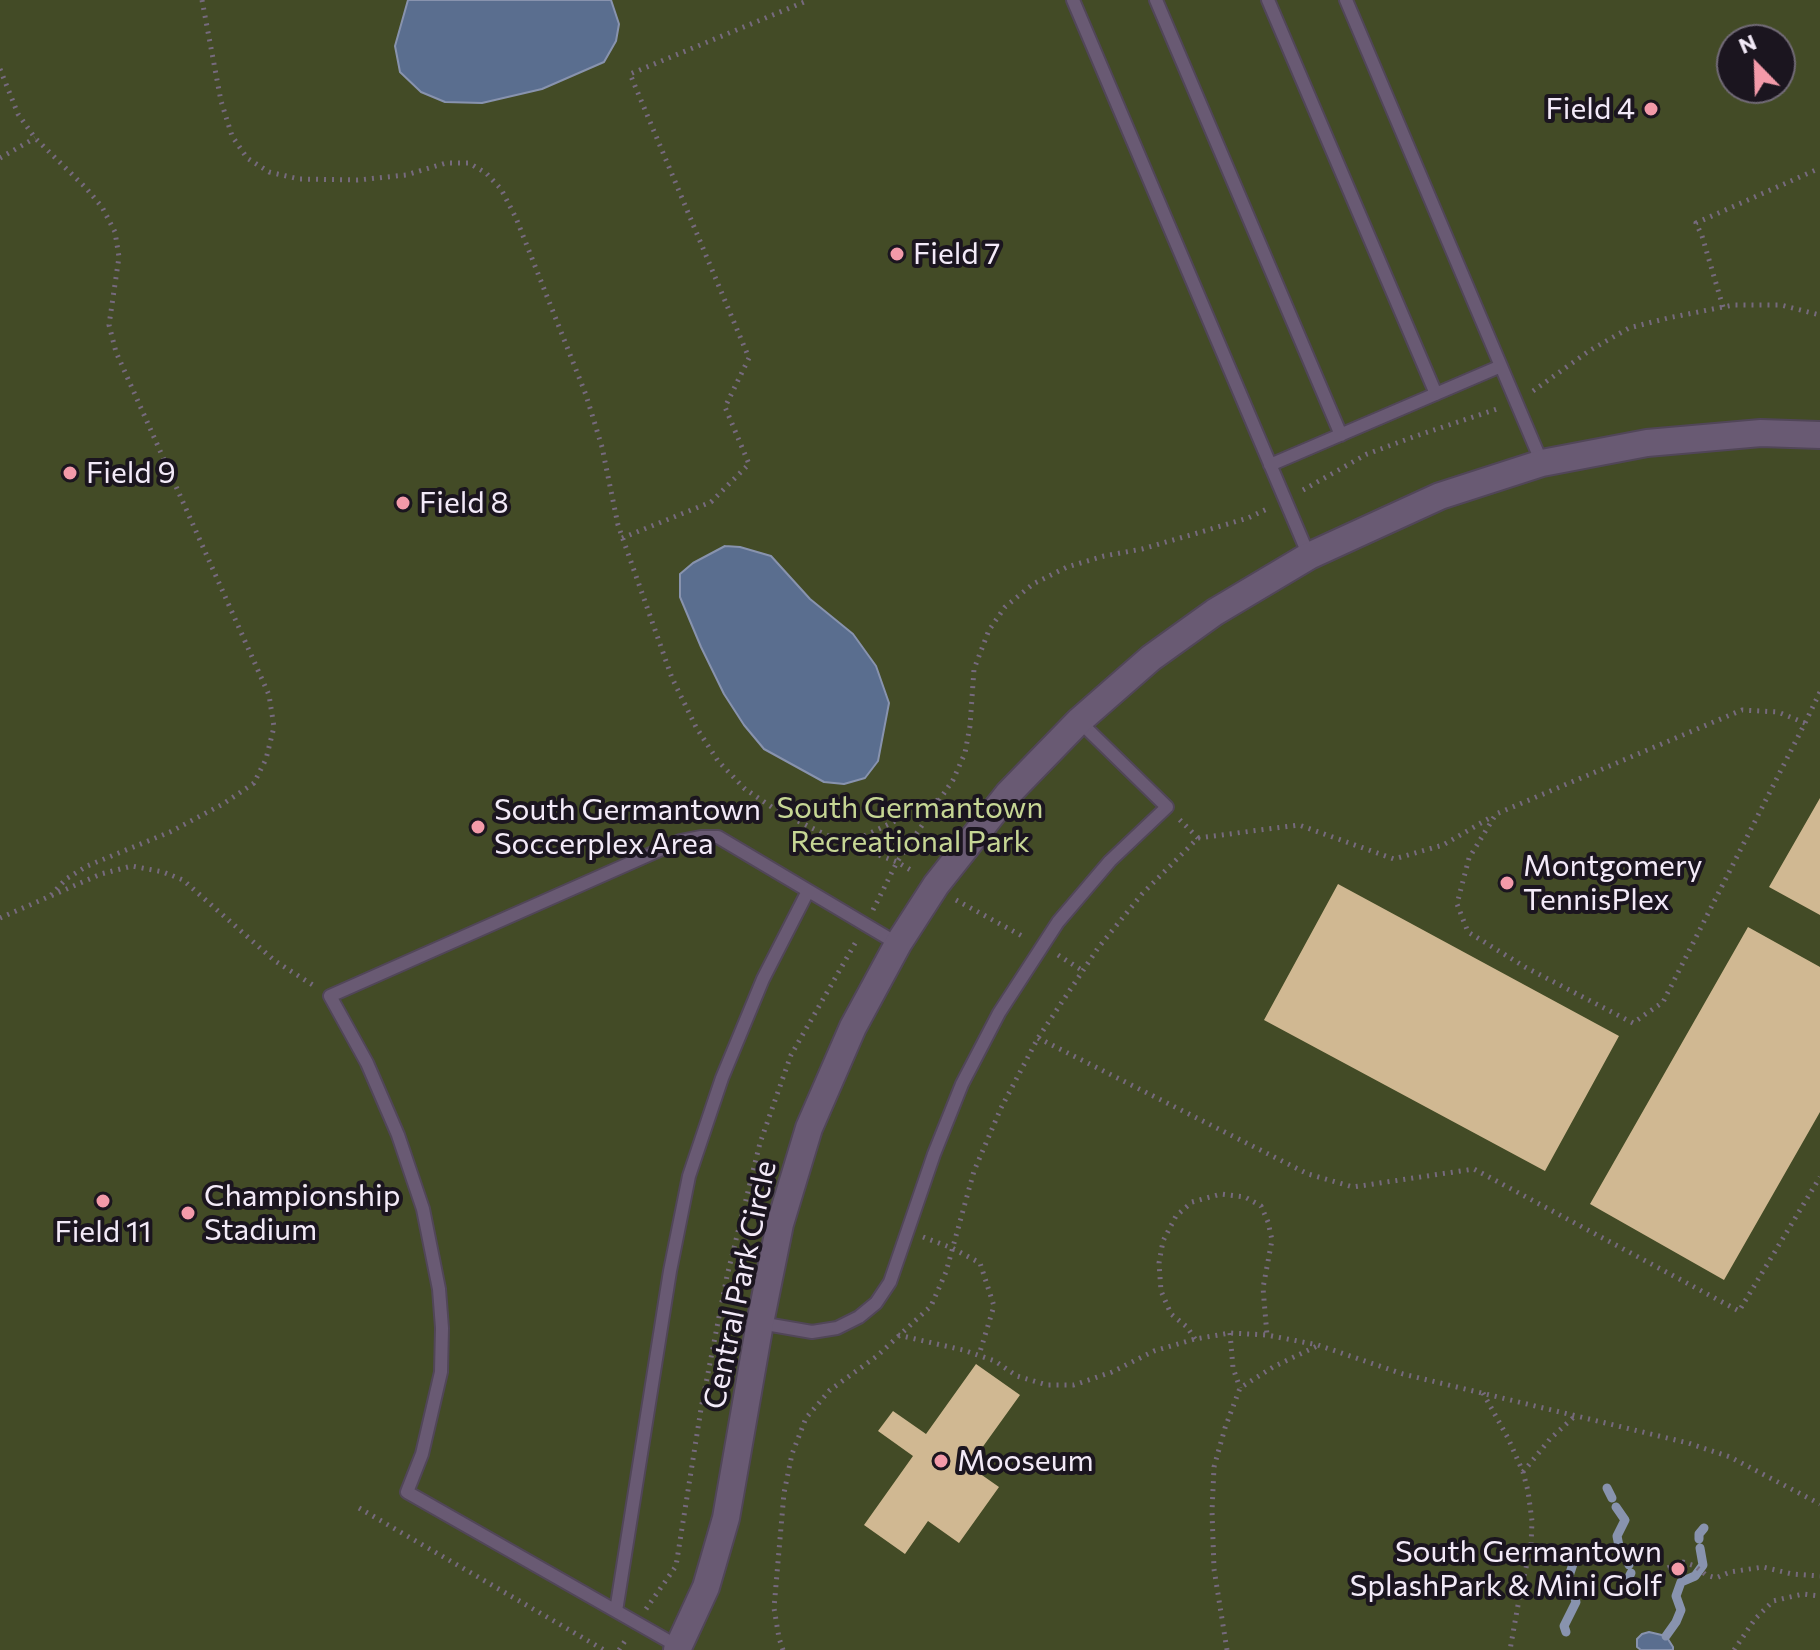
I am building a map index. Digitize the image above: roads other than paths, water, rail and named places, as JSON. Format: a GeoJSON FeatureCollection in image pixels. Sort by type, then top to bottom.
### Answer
{"type":"FeatureCollection","features":[{"type":"Feature","properties":{"kind":"street","name":"Central Park Circle"},"geometry":{"type":"LineString","coordinates":[[678,1648],[706,1587],[726,1518],[780,1224],[809,1128],[853,1027],[898,944],[936,885],[1008,794],[1079,721],[1151,658],[1215,612],[1309,556],[1440,496],[1542,463],[1647,443],[1761,433],[1820,435]]}},
{"type":"Feature","properties":{"kind":"lane"},"geometry":{"type":"LineString","coordinates":[[1073,0],[1309,556]]}},
{"type":"Feature","properties":{"kind":"lane"},"geometry":{"type":"LineString","coordinates":[[1156,0],[1341,435]]}},
{"type":"Feature","properties":{"kind":"lane"},"geometry":{"type":"LineString","coordinates":[[1268,0],[1436,394]]}},
{"type":"Feature","properties":{"kind":"lane"},"geometry":{"type":"LineString","coordinates":[[1346,0],[1542,463]]}},
{"type":"Feature","properties":{"kind":"lane"},"geometry":{"type":"LineString","coordinates":[[1270,465],[1501,366]]}},
{"type":"Feature","properties":{"kind":"lane"},"geometry":{"type":"LineString","coordinates":[[760,1323],[812,1332],[837,1328],[859,1317],[876,1303],[890,1282],[962,1084],[999,1013],[1058,922],[1110,861],[1167,807],[1079,721]]}},
{"type":"Feature","properties":{"kind":"lane"},"geometry":{"type":"LineString","coordinates":[[678,1648],[407,1492],[422,1454],[441,1372],[439,1289],[423,1209],[398,1135],[367,1063],[330,996],[680,841],[701,837],[718,837],[898,944]]}},
{"type":"Feature","properties":{"kind":"lane"},"geometry":{"type":"LineString","coordinates":[[616,1611],[670,1271],[689,1176],[728,1064],[763,979],[808,891]]}},
{"type":"Feature","properties":{"kind":"water"},"geometry":{"type":"Polygon","coordinates":[[[408,0],[611,0],[619,24],[616,41],[604,62],[542,89],[482,103],[445,102],[421,92],[400,72],[395,46],[408,0]]]}},
{"type":"Feature","properties":{"kind":"water"},"geometry":{"type":"Polygon","coordinates":[[[725,546],[771,556],[810,599],[853,634],[876,666],[889,703],[878,761],[865,778],[844,784],[824,782],[764,749],[724,694],[680,597],[680,574],[693,563],[725,546]]]}},
{"type":"Feature","properties":{"kind":"water"},"geometry":{"type":"Polygon","coordinates":[[[1649,1632],[1666,1636],[1673,1650],[1641,1650],[1637,1647],[1637,1639],[1649,1632]]]}},
{"type":"Feature","properties":{"kind":"waterway"},"geometry":{"type":"LineString","coordinates":[[1607,1488],[1612,1498]]}},
{"type":"Feature","properties":{"kind":"waterway"},"geometry":{"type":"LineString","coordinates":[[1616,1507],[1625,1520],[1617,1536],[1629,1565]]}},
{"type":"Feature","properties":{"kind":"waterway"},"geometry":{"type":"LineString","coordinates":[[1699,1539],[1704,1528]]}},
{"type":"Feature","properties":{"kind":"waterway"},"geometry":{"type":"LineString","coordinates":[[1666,1636],[1681,1610],[1676,1596],[1681,1582],[1695,1576],[1703,1565],[1700,1548]]}},
{"type":"Feature","properties":{"kind":"waterway"},"geometry":{"type":"LineString","coordinates":[[1571,1587],[1568,1579],[1574,1561]]}},
{"type":"Feature","properties":{"kind":"waterway"},"geometry":{"type":"LineString","coordinates":[[1624,1587],[1631,1573]]}},
{"type":"Feature","properties":{"kind":"waterway"},"geometry":{"type":"LineString","coordinates":[[1566,1632],[1564,1626],[1576,1602],[1574,1595]]}},
{"type":"Feature","properties":{"kind":"place","name":"Field 4"},"geometry":{"type":"Point","coordinates":[1651,109]}},
{"type":"Feature","properties":{"kind":"place","name":"Field 7"},"geometry":{"type":"Point","coordinates":[897,254]}},
{"type":"Feature","properties":{"kind":"place","name":"Field 9"},"geometry":{"type":"Point","coordinates":[70,473]}},
{"type":"Feature","properties":{"kind":"place","name":"Field 8"},"geometry":{"type":"Point","coordinates":[403,503]}},
{"type":"Feature","properties":{"kind":"place","name":"South Germantown Soccerplex Area"},"geometry":{"type":"Point","coordinates":[478,827]}},
{"type":"Feature","properties":{"kind":"place","name":"Montgomery TennisPlex"},"geometry":{"type":"Point","coordinates":[1507,883]}},
{"type":"Feature","properties":{"kind":"place","name":"Field 11"},"geometry":{"type":"Point","coordinates":[103,1201]}},
{"type":"Feature","properties":{"kind":"place","name":"Championship Stadium"},"geometry":{"type":"Point","coordinates":[188,1213]}},
{"type":"Feature","properties":{"kind":"place","name":"Mooseum"},"geometry":{"type":"Point","coordinates":[941,1461]}},
{"type":"Feature","properties":{"kind":"place","name":"South Germantown SplashPark & Mini Golf"},"geometry":{"type":"Point","coordinates":[1678,1569]}},
{"type":"Feature","properties":{"kind":"park label","name":"South Germantown Recreational Park"},"geometry":{"type":"Point","coordinates":[910,825]}}]}
